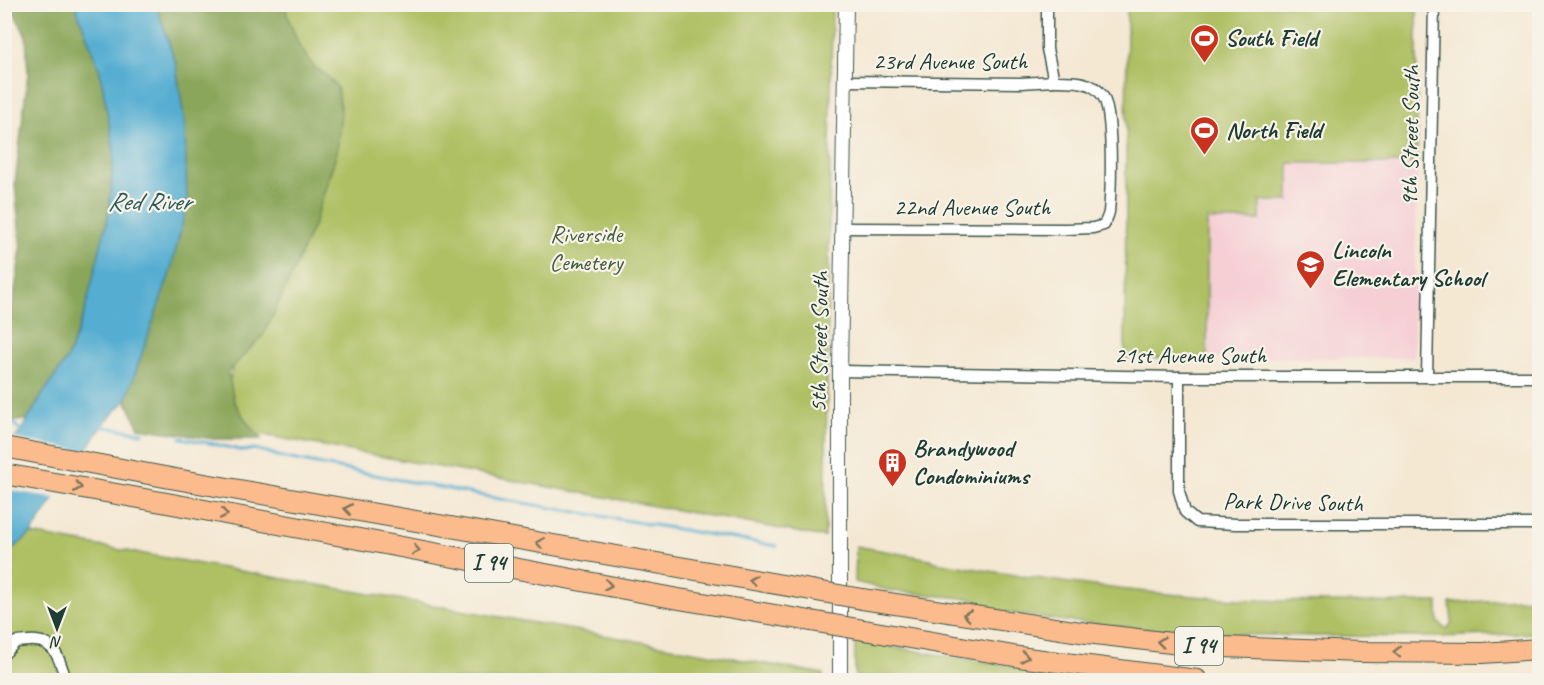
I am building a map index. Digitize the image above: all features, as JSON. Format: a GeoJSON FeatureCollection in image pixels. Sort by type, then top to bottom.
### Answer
{"type":"FeatureCollection","features":[{"type":"Feature","properties":{"kind":"highway","name":"I 94"},"geometry":{"type":"LineString","coordinates":[[4,447],[862,599],[1087,633],[1196,646],[1361,652],[1482,653],[1539,649]]}},
{"type":"Feature","properties":{"kind":"highway","name":"I 94"},"geometry":{"type":"LineString","coordinates":[[4,474],[811,621],[1020,657],[1197,681]]}},
{"type":"Feature","properties":{"kind":"highway"},"geometry":{"type":"LineString","coordinates":[[1437,652],[1539,640]]}},
{"type":"Feature","properties":{"kind":"street","name":"5th Street South"},"geometry":{"type":"LineString","coordinates":[[840,681],[840,371],[846,4]]}},
{"type":"Feature","properties":{"kind":"street"},"geometry":{"type":"LineString","coordinates":[[1047,4],[1047,49],[1054,81]]}},
{"type":"Feature","properties":{"kind":"street","name":"9th Street South"},"geometry":{"type":"LineString","coordinates":[[1427,377],[1434,4]]}},
{"type":"Feature","properties":{"kind":"street","name":"23rd Avenue South"},"geometry":{"type":"LineString","coordinates":[[845,81],[1010,83],[1079,81],[1090,86],[1102,95],[1109,110],[1109,215],[1104,225],[1100,226]]}},
{"type":"Feature","properties":{"kind":"street","name":"22nd Avenue South"},"geometry":{"type":"LineString","coordinates":[[843,228],[1066,229],[1100,226]]}},
{"type":"Feature","properties":{"kind":"street","name":"21st Avenue South"},"geometry":{"type":"LineString","coordinates":[[840,371],[1179,377],[1539,376]]}},
{"type":"Feature","properties":{"kind":"street","name":"Park Drive South"},"geometry":{"type":"LineString","coordinates":[[1179,377],[1179,491],[1185,512],[1197,522],[1539,524]]}},
{"type":"Feature","properties":{"kind":"street"},"geometry":{"type":"LineString","coordinates":[[4,654],[16,642],[38,641],[52,647],[66,681]]}},
{"type":"Feature","properties":{"kind":"shaded area","name":"Lincoln Elementary School"},"geometry":{"type":"Polygon","coordinates":[[[1289,163],[1417,163],[1414,358],[1207,358],[1207,220],[1260,220],[1260,201],[1289,163]]]}},
{"type":"Feature","properties":{"kind":"green space"},"geometry":{"type":"Polygon","coordinates":[[[10,5],[75,5],[100,71],[114,151],[109,213],[84,314],[67,359],[28,419],[5,423],[4,323],[13,304],[21,249],[15,183],[28,73],[26,36],[10,5]]]}},
{"type":"Feature","properties":{"kind":"green space"},"geometry":{"type":"Polygon","coordinates":[[[156,5],[285,5],[299,46],[315,68],[324,73],[337,87],[341,112],[337,152],[314,224],[264,334],[228,372],[234,401],[246,421],[261,439],[214,439],[139,428],[126,400],[144,345],[185,127],[176,64],[156,5]]]}},
{"type":"Feature","properties":{"kind":"green space","name":"Riverside Cemetery"},"geometry":{"type":"Polygon","coordinates":[[[227,5],[832,5],[825,537],[224,428],[233,358],[227,5]]]}},
{"type":"Feature","properties":{"kind":"green space"},"geometry":{"type":"Polygon","coordinates":[[[1127,5],[1417,5],[1417,163],[1289,163],[1289,201],[1260,201],[1260,220],[1207,220],[1207,358],[1125,358],[1127,5]]]}},
{"type":"Feature","properties":{"kind":"green space"},"geometry":{"type":"Polygon","coordinates":[[[31,534],[823,674],[823,680],[5,680],[5,555],[31,534]]]}},
{"type":"Feature","properties":{"kind":"green space"},"geometry":{"type":"Polygon","coordinates":[[[856,546],[1010,574],[1162,594],[1288,601],[1438,602],[1438,622],[1445,628],[1448,628],[1452,622],[1450,603],[1539,598],[1539,633],[1437,637],[1216,634],[1057,620],[991,610],[972,599],[892,591],[855,582],[856,546]]]}},
{"type":"Feature","properties":{"kind":"green space"},"geometry":{"type":"Polygon","coordinates":[[[855,641],[1103,680],[883,680],[855,676],[855,641]]]}},
{"type":"Feature","properties":{"kind":"water","name":"Red River"},"geometry":{"type":"Polygon","coordinates":[[[75,5],[156,5],[176,64],[185,127],[187,205],[170,273],[126,400],[105,422],[31,534],[5,555],[5,451],[20,432],[67,359],[84,314],[109,213],[114,151],[100,71],[75,5]]]}},
{"type":"Feature","properties":{"kind":"pier"},"geometry":{"type":"Polygon","coordinates":[[[11,438],[89,452],[59,499],[4,489],[4,446],[11,438]]]}},
{"type":"Feature","properties":{"kind":"waterway"},"geometry":{"type":"LineString","coordinates":[[4,420],[13,423],[22,432]]}},
{"type":"Feature","properties":{"kind":"waterway"},"geometry":{"type":"LineString","coordinates":[[100,426],[143,433]]}},
{"type":"Feature","properties":{"kind":"waterway"},"geometry":{"type":"LineString","coordinates":[[181,438],[244,451],[254,449],[281,457],[500,499],[777,546]]}},
{"type":"Feature","properties":{"kind":"place","name":"South Field"},"geometry":{"type":"Point","coordinates":[1204,64]}},
{"type":"Feature","properties":{"kind":"place","name":"North Field"},"geometry":{"type":"Point","coordinates":[1205,156]}},
{"type":"Feature","properties":{"kind":"place","name":"Lincoln Elementary School"},"geometry":{"type":"Point","coordinates":[1311,290]}},
{"type":"Feature","properties":{"kind":"place","name":"Brandywood Condominiums"},"geometry":{"type":"Point","coordinates":[892,488]}}]}
